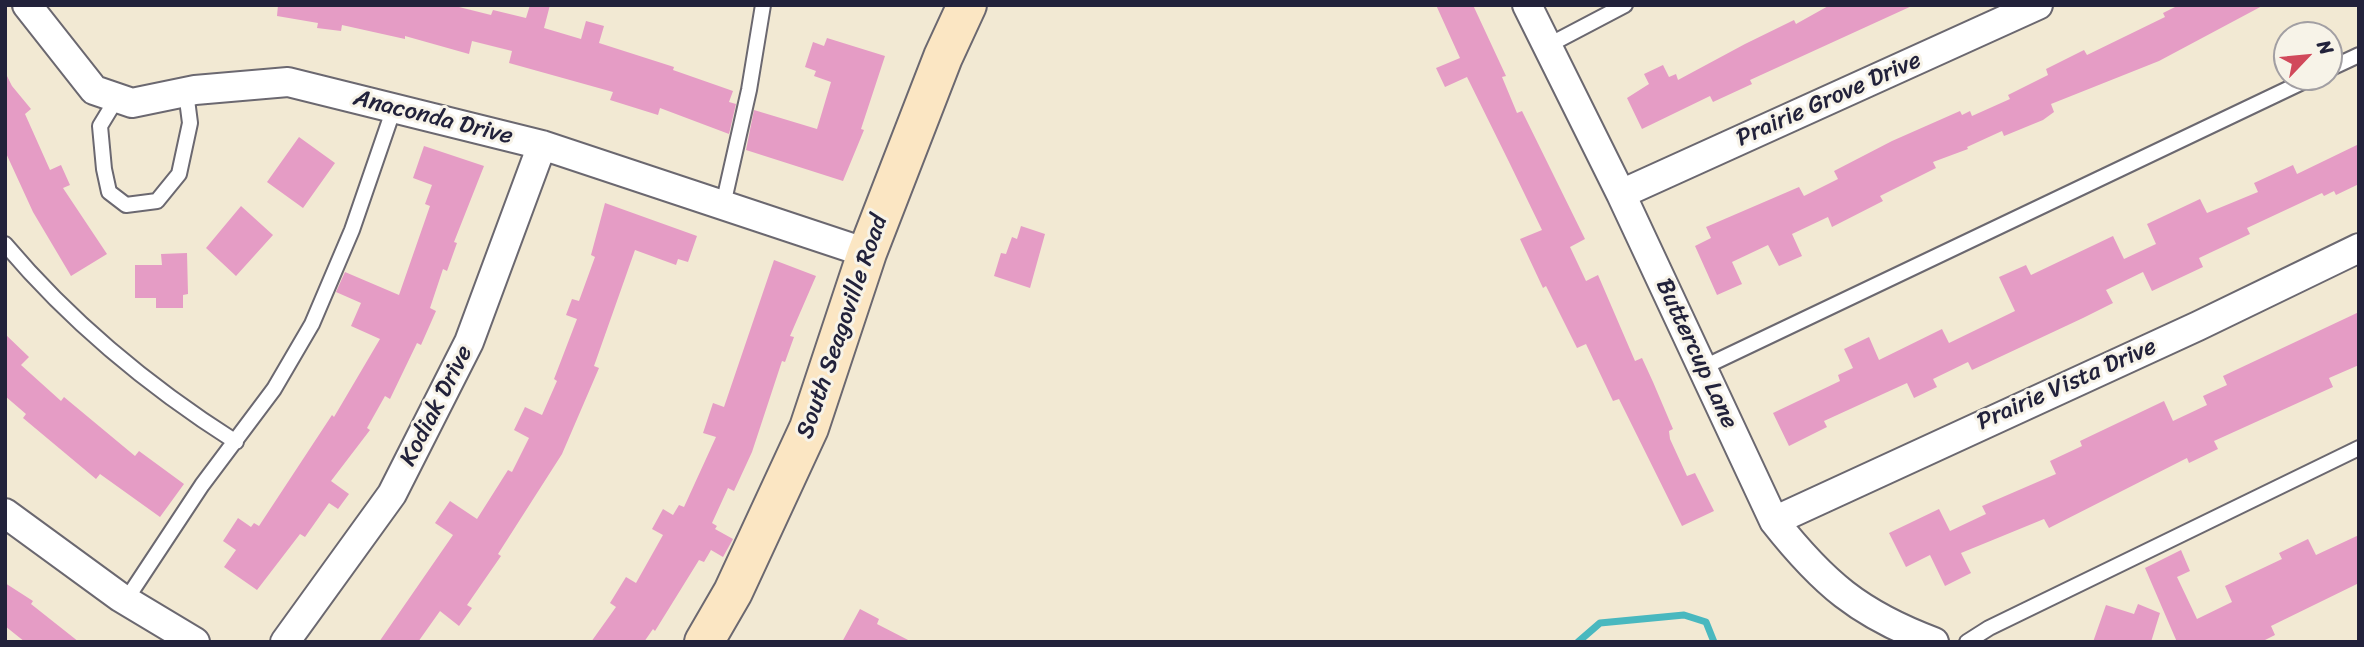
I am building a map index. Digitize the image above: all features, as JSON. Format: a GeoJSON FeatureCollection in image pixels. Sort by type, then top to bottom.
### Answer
{"type":"FeatureCollection","features":[{"type":"Feature","properties":{"kind":"street","name":"Anaconda Drive"},"geometry":{"type":"LineString","coordinates":[[27,5],[94,90],[132,103],[186,92],[288,82],[542,145],[867,253]]}},
{"type":"Feature","properties":{"kind":"street","name":"South Seagoville Road"},"geometry":{"type":"LineString","coordinates":[[704,642],[733,592],[809,428],[867,253],[943,57],[967,5]]}},
{"type":"Feature","properties":{"kind":"street","name":"Buttercup Lane"},"geometry":{"type":"LineString","coordinates":[[1527,5],[1620,194],[1774,521],[1808,564],[1848,599],[1896,628],[1934,642]]}},
{"type":"Feature","properties":{"kind":"street","name":"Prairie Grove Drive"},"geometry":{"type":"LineString","coordinates":[[1620,194],[2038,5]]}},
{"type":"Feature","properties":{"kind":"street","name":"Kodiak Drive"},"geometry":{"type":"LineString","coordinates":[[285,642],[392,495],[469,342],[542,145]]}},
{"type":"Feature","properties":{"kind":"street","name":"Prairie Vista Drive"},"geometry":{"type":"LineString","coordinates":[[1774,521],[2198,326],[2359,248]]}},
{"type":"Feature","properties":{"kind":"street"},"geometry":{"type":"LineString","coordinates":[[5,513],[126,600],[195,642]]}},
{"type":"Feature","properties":{"kind":"lane"},"geometry":{"type":"LineString","coordinates":[[723,205],[749,90],[764,5]]}},
{"type":"Feature","properties":{"kind":"lane"},"geometry":{"type":"LineString","coordinates":[[1547,46],[1625,5]]}},
{"type":"Feature","properties":{"kind":"lane"},"geometry":{"type":"LineString","coordinates":[[2343,62],[2359,55]]}},
{"type":"Feature","properties":{"kind":"lane"},"geometry":{"type":"LineString","coordinates":[[1702,368],[2284,91]]}},
{"type":"Feature","properties":{"kind":"lane"},"geometry":{"type":"LineString","coordinates":[[117,97],[100,126],[109,192],[126,205],[158,201],[179,174],[190,123],[186,92]]}},
{"type":"Feature","properties":{"kind":"lane"},"geometry":{"type":"LineString","coordinates":[[126,600],[202,485],[274,389],[328,290],[394,108]]}},
{"type":"Feature","properties":{"kind":"lane"},"geometry":{"type":"LineString","coordinates":[[5,244],[50,295],[137,371],[236,442]]}},
{"type":"Feature","properties":{"kind":"lane"},"geometry":{"type":"LineString","coordinates":[[1967,642],[1989,628],[2359,448]]}},
{"type":"Feature","properties":{"kind":"building"},"geometry":{"type":"Polygon","coordinates":[[[278,5],[451,5],[491,15],[493,10],[526,18],[530,5],[550,5],[544,28],[581,39],[586,21],[604,26],[599,43],[674,67],[673,70],[733,91],[729,102],[736,104],[729,134],[660,108],[658,115],[610,100],[613,92],[509,63],[512,51],[472,41],[469,54],[405,36],[405,39],[342,25],[341,31],[317,28],[318,23],[277,16],[278,5]]]}},
{"type":"Feature","properties":{"kind":"building"},"geometry":{"type":"Polygon","coordinates":[[[1436,5],[1473,5],[1506,76],[1502,77],[1517,113],[1522,111],[1585,239],[1570,247],[1586,281],[1598,275],[1635,361],[1642,358],[1653,382],[1673,429],[1669,431],[1670,439],[1687,476],[1695,473],[1714,511],[1682,526],[1619,399],[1613,401],[1586,344],[1577,348],[1546,286],[1543,288],[1520,239],[1542,230],[1510,164],[1467,77],[1445,87],[1436,68],[1460,58],[1436,5]]]}},
{"type":"Feature","properties":{"kind":"building"},"geometry":{"type":"Polygon","coordinates":[[[1830,5],[1914,5],[1750,80],[1752,84],[1713,102],[1710,96],[1642,129],[1627,98],[1649,84],[1644,74],[1663,65],[1669,77],[1676,74],[1678,80],[1745,44],[1794,20],[1796,24],[1830,5]]]}},
{"type":"Feature","properties":{"kind":"building"},"geometry":{"type":"Polygon","coordinates":[[[2179,5],[2264,5],[2159,61],[2051,104],[2054,112],[2043,120],[2004,136],[2002,131],[1967,147],[1968,149],[1933,162],[1936,168],[1880,196],[1883,201],[1832,227],[1828,217],[1792,234],[1802,256],[1779,266],[1768,245],[1732,262],[1742,284],[1717,295],[1695,246],[1711,238],[1706,227],[1799,187],[1804,196],[1838,179],[1834,171],[1892,141],[1960,111],[1962,115],[1970,111],[1972,116],[2010,99],[2008,95],[2048,75],[2046,69],[2084,50],[2087,55],[2165,17],[2163,13],[2179,5]]]}},
{"type":"Feature","properties":{"kind":"building"},"geometry":{"type":"Polygon","coordinates":[[[827,38],[885,56],[861,129],[864,130],[843,181],[746,150],[754,110],[817,129],[831,82],[814,76],[816,71],[805,67],[813,42],[824,46],[827,38]]]}},
{"type":"Feature","properties":{"kind":"building"},"geometry":{"type":"Polygon","coordinates":[[[5,72],[12,86],[31,109],[25,114],[50,170],[61,165],[70,185],[63,188],[107,254],[71,276],[33,212],[5,151],[5,72]]]}},
{"type":"Feature","properties":{"kind":"building"},"geometry":{"type":"Polygon","coordinates":[[[299,137],[335,163],[303,208],[267,182],[299,137]]]}},
{"type":"Feature","properties":{"kind":"building"},"geometry":{"type":"Polygon","coordinates":[[[2359,144],[2359,184],[2336,195],[2334,191],[2324,196],[2322,193],[2247,228],[2250,234],[2199,258],[2203,267],[2152,291],[2143,272],[2106,290],[2113,303],[2083,318],[1972,370],[1968,362],[1933,379],[1937,387],[1914,398],[1907,383],[1824,421],[1827,427],[1789,446],[1773,413],[1840,381],[1838,375],[1853,368],[1844,349],[1869,337],[1879,360],[1942,329],[1949,343],[2015,311],[1999,277],[2026,265],[2031,275],[2113,236],[2124,259],[2156,244],[2147,224],[2200,199],[2207,213],[2258,192],[2254,183],[2293,165],[2297,174],[2359,144]]]}},
{"type":"Feature","properties":{"kind":"building"},"geometry":{"type":"Polygon","coordinates":[[[424,146],[484,166],[454,242],[457,243],[447,271],[443,269],[430,308],[436,311],[421,345],[417,343],[390,399],[385,396],[367,428],[370,430],[331,481],[349,494],[338,509],[329,503],[305,537],[300,534],[257,590],[224,567],[236,550],[223,541],[238,518],[251,527],[254,523],[259,526],[332,415],[334,417],[380,339],[351,326],[361,303],[336,292],[345,272],[399,295],[430,206],[425,204],[432,185],[413,178],[424,146]]]}},
{"type":"Feature","properties":{"kind":"building"},"geometry":{"type":"Polygon","coordinates":[[[605,203],[697,236],[688,262],[678,259],[676,265],[635,250],[594,366],[599,368],[562,454],[498,554],[501,556],[467,605],[472,608],[459,626],[440,611],[418,642],[379,642],[453,535],[435,523],[450,501],[477,519],[508,470],[512,472],[529,438],[514,430],[525,407],[542,415],[557,381],[554,379],[577,319],[566,315],[572,299],[579,301],[595,257],[591,255],[605,203]]]}},
{"type":"Feature","properties":{"kind":"building"},"geometry":{"type":"Polygon","coordinates":[[[241,206],[273,235],[236,276],[206,248],[241,206]]]}},
{"type":"Feature","properties":{"kind":"building"},"geometry":{"type":"Polygon","coordinates":[[[1021,226],[1045,234],[1030,288],[994,276],[1001,253],[1006,254],[1012,237],[1017,239],[1021,226]]]}},
{"type":"Feature","properties":{"kind":"building"},"geometry":{"type":"Polygon","coordinates":[[[187,253],[188,294],[183,295],[183,308],[156,308],[156,298],[135,298],[135,265],[162,265],[161,254],[187,253]]]}},
{"type":"Feature","properties":{"kind":"building"},"geometry":{"type":"Polygon","coordinates":[[[774,260],[816,276],[790,336],[794,337],[785,362],[782,361],[752,452],[734,491],[728,488],[712,523],[717,526],[715,529],[733,539],[723,557],[711,550],[704,562],[699,560],[655,631],[653,629],[644,642],[591,642],[616,607],[610,603],[626,577],[636,583],[663,535],[652,529],[663,509],[673,515],[679,505],[684,507],[716,437],[703,433],[713,403],[724,407],[774,260]]]}},
{"type":"Feature","properties":{"kind":"building"},"geometry":{"type":"Polygon","coordinates":[[[2359,312],[2359,365],[2329,378],[2333,387],[2214,441],[2218,449],[2189,463],[2187,458],[2049,528],[2044,519],[1961,553],[1971,573],[1945,586],[1930,555],[1906,567],[1889,533],[1939,509],[1950,531],[1986,514],[1982,506],[2056,474],[2050,461],[2082,446],[2080,441],[2164,401],[2173,421],[2207,405],[2203,396],[2227,385],[2223,376],[2359,312]]]}},
{"type":"Feature","properties":{"kind":"building"},"geometry":{"type":"Polygon","coordinates":[[[5,334],[29,357],[21,365],[61,401],[64,397],[135,456],[139,451],[184,484],[160,517],[100,474],[96,479],[23,418],[26,414],[5,396],[5,334]]]}},
{"type":"Feature","properties":{"kind":"building"},"geometry":{"type":"Polygon","coordinates":[[[2359,535],[2359,583],[2271,626],[2275,635],[2261,642],[2177,642],[2145,568],[2181,550],[2190,571],[2177,577],[2197,619],[2232,602],[2225,586],[2282,559],[2279,553],[2308,539],[2316,555],[2359,535]]]}},
{"type":"Feature","properties":{"kind":"building"},"geometry":{"type":"Polygon","coordinates":[[[5,583],[33,601],[31,604],[79,642],[25,642],[5,626],[5,583]]]}},
{"type":"Feature","properties":{"kind":"building"},"geometry":{"type":"Polygon","coordinates":[[[2138,604],[2160,613],[2151,642],[2093,642],[2106,605],[2134,614],[2138,604]]]}},
{"type":"Feature","properties":{"kind":"building"},"geometry":{"type":"Polygon","coordinates":[[[860,609],[879,619],[877,624],[912,642],[842,642],[860,609]]]}},
{"type":"Feature","properties":{"kind":"waterway"},"geometry":{"type":"LineString","coordinates":[[1578,642],[1600,623],[1684,615],[1706,622],[1714,642]]}}]}
